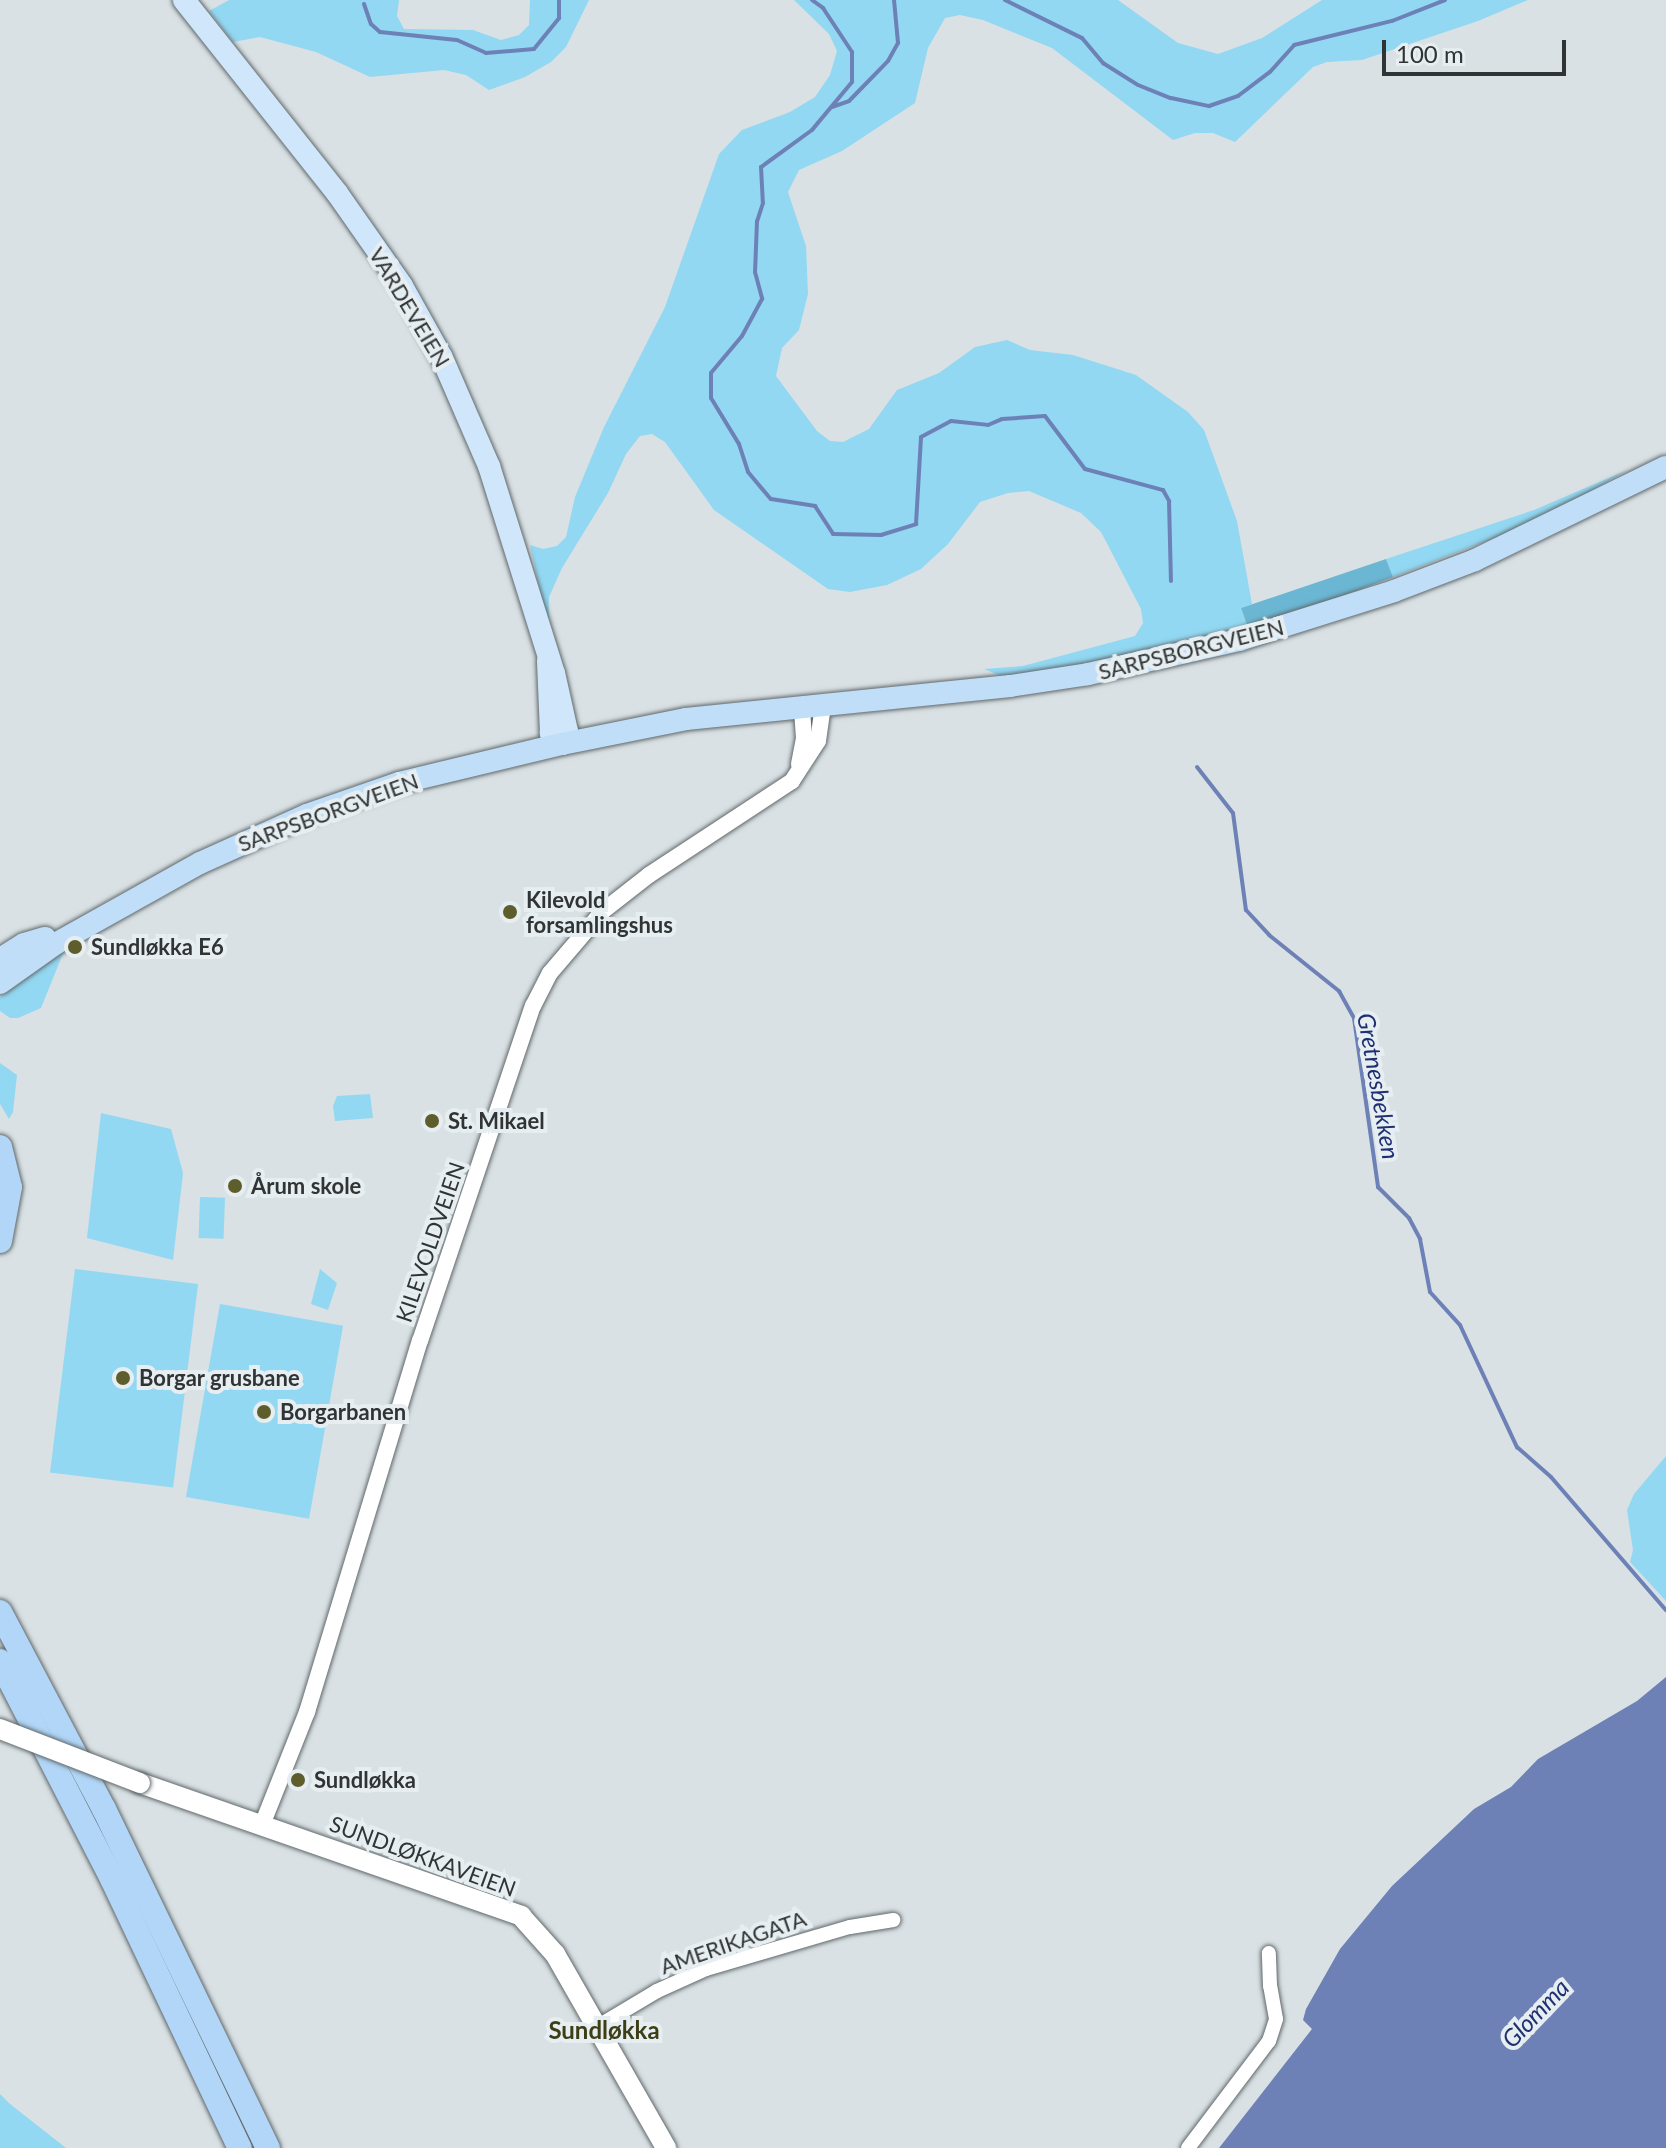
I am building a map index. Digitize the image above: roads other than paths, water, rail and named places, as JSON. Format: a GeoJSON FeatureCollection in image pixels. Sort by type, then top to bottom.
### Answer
{"type":"FeatureCollection","features":[{"type":"Feature","properties":{"kind":"highway","name":"SARPSBORGVEIEN"},"geometry":{"type":"LineString","coordinates":[[0,967],[45,938],[195,855],[304,805],[422,764],[560,736],[686,719],[1026,684],[1103,671],[1239,640],[1394,591],[1475,560],[1666,467]]}},
{"type":"Feature","properties":{"kind":"highway","name":"SARPSBORGVEIEN"},"geometry":{"type":"LineString","coordinates":[[0,983],[108,912],[260,834],[399,783],[560,736]]}},
{"type":"Feature","properties":{"kind":"highway"},"geometry":{"type":"LineString","coordinates":[[0,959],[24,944],[45,938]]}},
{"type":"Feature","properties":{"kind":"highway"},"geometry":{"type":"LineString","coordinates":[[0,1147],[10,1187],[0,1241]]}},
{"type":"Feature","properties":{"kind":"highway"},"geometry":{"type":"LineString","coordinates":[[0,1612],[104,1809],[268,2148]]}},
{"type":"Feature","properties":{"kind":"highway"},"geometry":{"type":"LineString","coordinates":[[0,1661],[171,2002],[240,2148]]}},
{"type":"Feature","properties":{"kind":"main road","name":"VARDEVEIEN"},"geometry":{"type":"LineString","coordinates":[[184,0],[337,193],[402,286],[435,346],[489,466],[563,704],[560,736]]}},
{"type":"Feature","properties":{"kind":"main road","name":"SUNDLØKKAVEIEN"},"geometry":{"type":"LineString","coordinates":[[0,1729],[140,1783],[521,1916],[555,1954],[666,2148]]}},
{"type":"Feature","properties":{"kind":"street","name":"KILEVOLDVEIEN"},"geometry":{"type":"LineString","coordinates":[[262,1825],[307,1712],[425,1327],[533,1006],[550,973],[603,911],[649,875],[792,781],[813,705]]}},
{"type":"Feature","properties":{"kind":"street","name":"AMERIKAGATA"},"geometry":{"type":"LineString","coordinates":[[595,2028],[657,1991],[706,1969],[850,1927],[893,1920]]}},
{"type":"Feature","properties":{"kind":"street"},"geometry":{"type":"LineString","coordinates":[[1188,2148],[1269,2041],[1276,2019],[1270,1986],[1269,1953]]}},
{"type":"Feature","properties":{"kind":"water","name":"Glomma"},"geometry":{"type":"Polygon","coordinates":[[[1666,1677],[1666,2148],[1219,2148],[1312,2029],[1303,2020],[1306,2009],[1340,1949],[1392,1886],[1474,1809],[1511,1787],[1538,1759],[1637,1701],[1666,1677]]]}},
{"type":"Feature","properties":{"kind":"waterway","name":"Gretnesbekken"},"geometry":{"type":"LineString","coordinates":[[364,4],[371,24],[380,32],[457,40],[486,53],[534,49],[559,18],[559,0]]}},
{"type":"Feature","properties":{"kind":"waterway","name":"Gretnesbekken"},"geometry":{"type":"LineString","coordinates":[[812,0],[823,8],[852,52],[852,82],[812,130],[761,167],[763,203],[757,221],[755,272],[762,299],[742,336],[711,373],[711,398],[739,444],[748,472],[771,499],[815,506],[833,534],[881,535],[916,524],[921,437],[951,421],[988,425],[1002,419],[1045,416],[1085,469],[1163,490],[1169,501],[1171,581]]}},
{"type":"Feature","properties":{"kind":"waterway"},"geometry":{"type":"LineString","coordinates":[[832,107],[849,101],[888,61],[898,43],[894,0]]}},
{"type":"Feature","properties":{"kind":"waterway"},"geometry":{"type":"LineString","coordinates":[[1005,0],[1082,38],[1103,63],[1138,85],[1171,98],[1209,106],[1238,96],[1270,72],[1294,45],[1392,21],[1445,0]]}},
{"type":"Feature","properties":{"kind":"waterway","name":"Gretnesbekken"},"geometry":{"type":"LineString","coordinates":[[1197,767],[1233,813],[1246,910],[1269,935],[1339,991],[1354,1018],[1378,1187],[1409,1218],[1420,1239],[1430,1292],[1460,1325],[1517,1447],[1551,1477],[1666,1610]]}},
{"type":"Feature","properties":{"kind":"place","name":"Kilevold forsamlingshus"},"geometry":{"type":"Point","coordinates":[510,912]}},
{"type":"Feature","properties":{"kind":"place","name":"Sundløkka E6"},"geometry":{"type":"Point","coordinates":[75,947]}},
{"type":"Feature","properties":{"kind":"place","name":"St. Mikael"},"geometry":{"type":"Point","coordinates":[432,1121]}},
{"type":"Feature","properties":{"kind":"place","name":"Årum skole"},"geometry":{"type":"Point","coordinates":[235,1186]}},
{"type":"Feature","properties":{"kind":"place","name":"Borgar grusbane"},"geometry":{"type":"Point","coordinates":[123,1378]}},
{"type":"Feature","properties":{"kind":"place","name":"Borgarbanen"},"geometry":{"type":"Point","coordinates":[264,1412]}},
{"type":"Feature","properties":{"kind":"place","name":"Sundløkka"},"geometry":{"type":"Point","coordinates":[298,1780]}},
{"type":"Feature","properties":{"kind":"district","name":"Sundløkka"},"geometry":{"type":"Point","coordinates":[604,2030]}}]}
